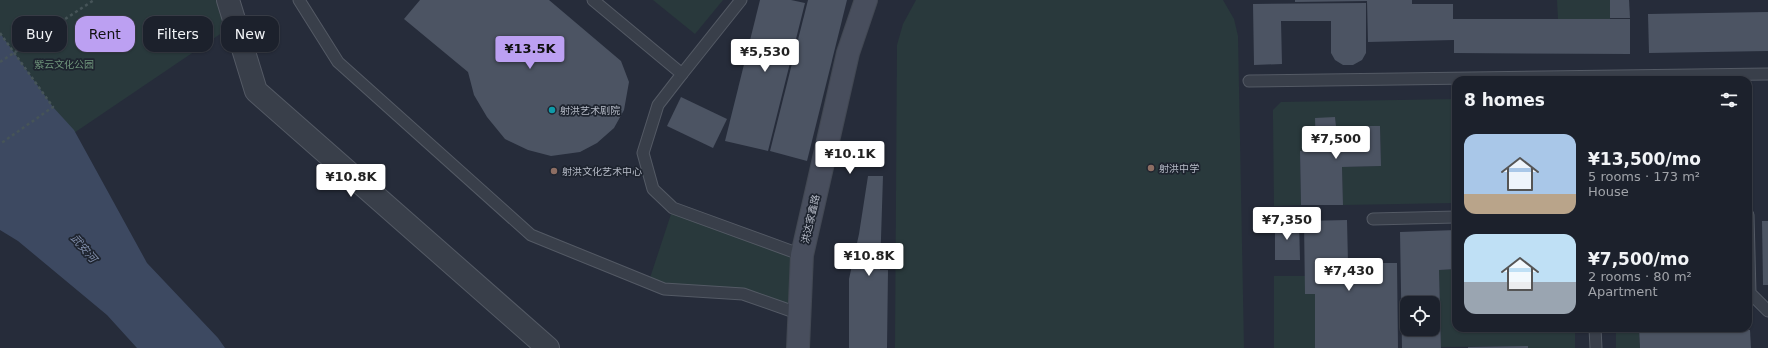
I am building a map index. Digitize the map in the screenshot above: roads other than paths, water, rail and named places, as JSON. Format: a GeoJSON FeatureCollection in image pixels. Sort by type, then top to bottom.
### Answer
{"type":"FeatureCollection","features":[{"type":"Feature","properties":{"kind":"main road","name":"洪达家鑫路"},"geometry":{"type":"LineString","coordinates":[[798,348],[802,255],[848,53],[866,0]]}},
{"type":"Feature","properties":{"kind":"main road","name":"洪达家鑫路"},"geometry":{"type":"LineString","coordinates":[[814,348],[815,258],[859,56],[878,0]]}},
{"type":"Feature","properties":{"kind":"street"},"geometry":{"type":"LineString","coordinates":[[228,0],[256,91],[548,348]]}},
{"type":"Feature","properties":{"kind":"lane"},"geometry":{"type":"LineString","coordinates":[[299,0],[338,62],[531,235],[664,289],[743,294],[800,314]]}},
{"type":"Feature","properties":{"kind":"lane"},"geometry":{"type":"LineString","coordinates":[[593,0],[682,74]]}},
{"type":"Feature","properties":{"kind":"lane"},"geometry":{"type":"LineString","coordinates":[[741,0],[658,105],[642,153],[653,189],[673,208],[802,255]]}},
{"type":"Feature","properties":{"kind":"lane"},"geometry":{"type":"LineString","coordinates":[[1752,76],[1768,74]]}},
{"type":"Feature","properties":{"kind":"lane"},"geometry":{"type":"LineString","coordinates":[[1248,81],[1452,79]]}},
{"type":"Feature","properties":{"kind":"lane"},"geometry":{"type":"LineString","coordinates":[[1373,219],[1452,217]]}},
{"type":"Feature","properties":{"kind":"lane"},"geometry":{"type":"LineString","coordinates":[[1752,295],[1768,311]]}},
{"type":"Feature","properties":{"kind":"lane"},"geometry":{"type":"LineString","coordinates":[[1595,332],[1596,348]]}},
{"type":"Feature","properties":{"kind":"water","name":"武安河"},"geometry":{"type":"Polygon","coordinates":[[[0,33],[12,52],[14,52],[53,107],[74,130],[147,263],[218,338],[225,348],[137,348],[107,315],[18,241],[0,230],[0,33]]]}},
{"type":"Feature","properties":{"kind":"place","name":"射洪艺术剧院"},"geometry":{"type":"Point","coordinates":[552,110]}},
{"type":"Feature","properties":{"kind":"place","name":"射洪中学"},"geometry":{"type":"Point","coordinates":[1151,168]}},
{"type":"Feature","properties":{"kind":"place","name":"射洪文化艺术中心"},"geometry":{"type":"Point","coordinates":[554,171]}},
{"type":"Feature","properties":{"kind":"park label","name":"紫云文化公园"},"geometry":{"type":"Point","coordinates":[64,64]}}]}
